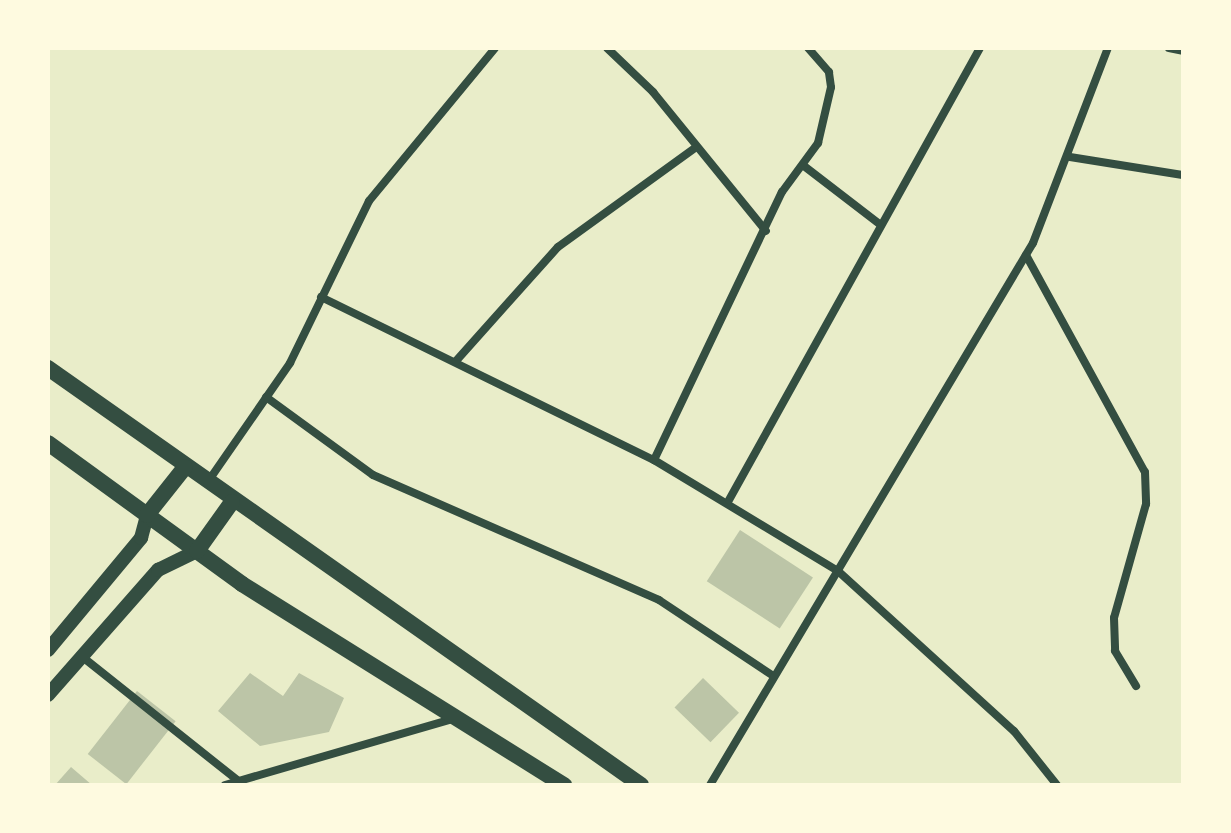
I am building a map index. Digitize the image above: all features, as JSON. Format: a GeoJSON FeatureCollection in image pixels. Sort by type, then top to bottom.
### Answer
{"type":"FeatureCollection","features":[{"type":"Feature","properties":{"kind":"highway"},"geometry":{"type":"LineString","coordinates":[[48,368],[232,502],[641,785]]}},
{"type":"Feature","properties":{"kind":"highway"},"geometry":{"type":"LineString","coordinates":[[48,443],[197,551],[463,716],[564,785]]}},
{"type":"Feature","properties":{"kind":"highway"},"geometry":{"type":"LineString","coordinates":[[147,515],[185,467]]}},
{"type":"Feature","properties":{"kind":"highway"},"geometry":{"type":"LineString","coordinates":[[197,551],[232,502]]}},
{"type":"Feature","properties":{"kind":"main road"},"geometry":{"type":"LineString","coordinates":[[48,650],[141,538],[147,515]]}},
{"type":"Feature","properties":{"kind":"main road"},"geometry":{"type":"LineString","coordinates":[[48,695],[79,654],[158,570],[197,551]]}},
{"type":"Feature","properties":{"kind":"street"},"geometry":{"type":"LineString","coordinates":[[206,483],[266,397],[369,201],[495,48]]}},
{"type":"Feature","properties":{"kind":"street"},"geometry":{"type":"LineString","coordinates":[[607,48],[653,92],[695,148],[766,231]]}},
{"type":"Feature","properties":{"kind":"street"},"geometry":{"type":"LineString","coordinates":[[654,460],[782,192],[818,143],[831,87],[829,72],[808,48]]}},
{"type":"Feature","properties":{"kind":"street"},"geometry":{"type":"LineString","coordinates":[[729,500],[980,48]]}},
{"type":"Feature","properties":{"kind":"street"},"geometry":{"type":"LineString","coordinates":[[710,785],[772,675],[838,571],[1026,255],[1070,157],[1108,48]]}},
{"type":"Feature","properties":{"kind":"street"},"geometry":{"type":"LineString","coordinates":[[1169,48],[1183,51]]}},
{"type":"Feature","properties":{"kind":"street"},"geometry":{"type":"LineString","coordinates":[[456,361],[558,247],[695,148]]}},
{"type":"Feature","properties":{"kind":"street"},"geometry":{"type":"LineString","coordinates":[[1070,157],[1183,175]]}},
{"type":"Feature","properties":{"kind":"street"},"geometry":{"type":"LineString","coordinates":[[804,166],[881,225]]}},
{"type":"Feature","properties":{"kind":"street"},"geometry":{"type":"LineString","coordinates":[[1026,255],[1145,472],[1146,504],[1114,618],[1115,651],[1136,686]]}},
{"type":"Feature","properties":{"kind":"street"},"geometry":{"type":"LineString","coordinates":[[321,297],[654,460],[729,500],[838,571],[1014,731],[1057,785]]}},
{"type":"Feature","properties":{"kind":"street"},"geometry":{"type":"LineString","coordinates":[[266,397],[373,475],[659,600],[772,675]]}},
{"type":"Feature","properties":{"kind":"street"},"geometry":{"type":"LineString","coordinates":[[79,654],[243,783]]}},
{"type":"Feature","properties":{"kind":"street"},"geometry":{"type":"LineString","coordinates":[[225,785],[243,783],[463,716]]}},
{"type":"Feature","properties":{"kind":"building"},"geometry":{"type":"Polygon","coordinates":[[[740,530],[813,577],[780,629],[707,581],[740,530]]]}},
{"type":"Feature","properties":{"kind":"building"},"geometry":{"type":"Polygon","coordinates":[[[250,673],[283,696],[299,673],[344,698],[329,732],[260,746],[218,711],[250,673]]]}},
{"type":"Feature","properties":{"kind":"building"},"geometry":{"type":"Polygon","coordinates":[[[703,678],[739,713],[710,742],[675,707],[703,678]]]}},
{"type":"Feature","properties":{"kind":"building"},"geometry":{"type":"Polygon","coordinates":[[[137,691],[176,721],[126,784],[88,754],[137,691]]]}},
{"type":"Feature","properties":{"kind":"building"},"geometry":{"type":"Polygon","coordinates":[[[71,767],[92,785],[55,785],[71,767]]]}}]}
